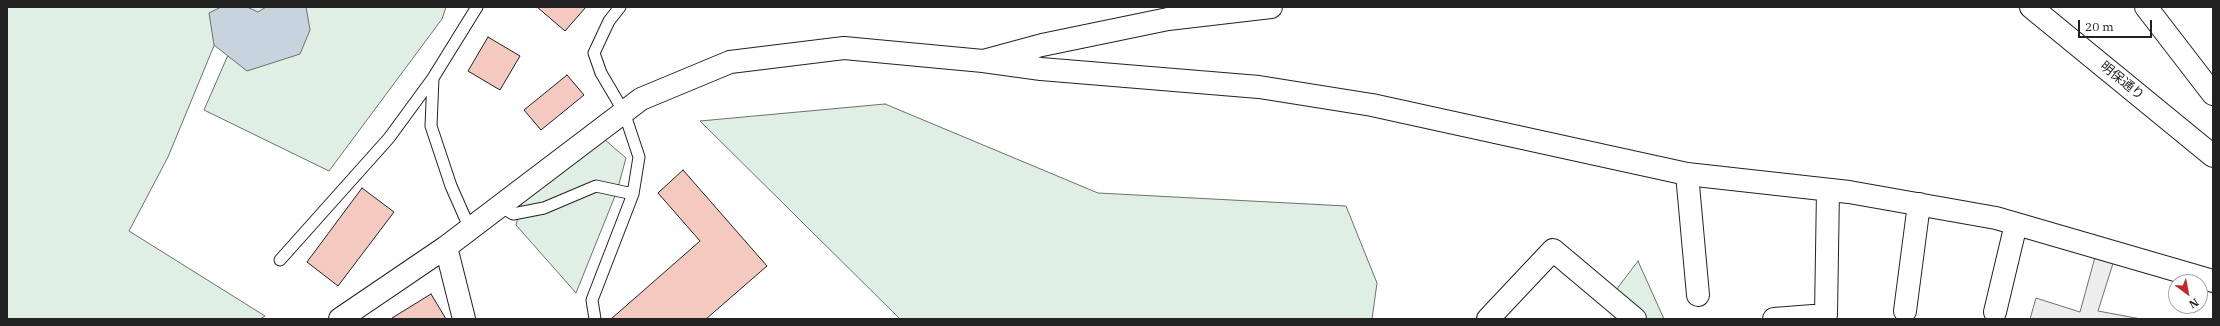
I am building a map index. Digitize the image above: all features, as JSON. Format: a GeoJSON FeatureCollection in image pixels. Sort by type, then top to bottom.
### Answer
{"type":"FeatureCollection","features":[{"type":"Feature","properties":{"kind":"street"},"geometry":{"type":"LineString","coordinates":[[983,62],[1042,45],[1168,19],[1271,7]]}},
{"type":"Feature","properties":{"kind":"street","name":"明保通り"},"geometry":{"type":"LineString","coordinates":[[2031,7],[2213,156]]}},
{"type":"Feature","properties":{"kind":"street"},"geometry":{"type":"LineString","coordinates":[[2146,7],[2213,94]]}},
{"type":"Feature","properties":{"kind":"street"},"geometry":{"type":"LineString","coordinates":[[340,319],[446,247],[640,99],[730,62],[844,48],[1041,69],[1259,87],[1372,106],[1687,174],[1828,190],[1996,218],[2213,281]]}},
{"type":"Feature","properties":{"kind":"street"},"geometry":{"type":"LineString","coordinates":[[1687,174],[1698,295]]}},
{"type":"Feature","properties":{"kind":"street"},"geometry":{"type":"LineString","coordinates":[[1774,319],[1826,317],[1828,190]]}},
{"type":"Feature","properties":{"kind":"street"},"geometry":{"type":"LineString","coordinates":[[1905,311],[1919,204]]}},
{"type":"Feature","properties":{"kind":"street"},"geometry":{"type":"LineString","coordinates":[[1995,312],[2016,224]]}},
{"type":"Feature","properties":{"kind":"street"},"geometry":{"type":"LineString","coordinates":[[446,247],[464,319]]}},
{"type":"Feature","properties":{"kind":"street"},"geometry":{"type":"LineString","coordinates":[[1488,319],[1553,250],[1635,319]]}},
{"type":"Feature","properties":{"kind":"lane"},"geometry":{"type":"LineString","coordinates":[[280,260],[389,138],[433,78],[477,7]]}},
{"type":"Feature","properties":{"kind":"lane"},"geometry":{"type":"LineString","coordinates":[[595,319],[592,300],[633,194],[639,157],[624,112],[601,73],[594,53],[609,21],[620,7]]}},
{"type":"Feature","properties":{"kind":"lane"},"geometry":{"type":"LineString","coordinates":[[433,78],[431,126],[452,186],[470,229]]}},
{"type":"Feature","properties":{"kind":"lane"},"geometry":{"type":"LineString","coordinates":[[500,206],[513,214],[544,208],[596,186],[633,194]]}},
{"type":"Feature","properties":{"kind":"green space"},"geometry":{"type":"Polygon","coordinates":[[[7,7],[230,7],[168,157],[129,231],[265,316],[260,319],[7,319],[7,7]]]}},
{"type":"Feature","properties":{"kind":"green space"},"geometry":{"type":"Polygon","coordinates":[[[249,7],[446,7],[442,19],[329,171],[204,110],[249,7]]]}},
{"type":"Feature","properties":{"kind":"green space"},"geometry":{"type":"Polygon","coordinates":[[[885,104],[1098,193],[1346,206],[1377,283],[1372,319],[900,319],[700,121],[885,104]]]}},
{"type":"Feature","properties":{"kind":"green space"},"geometry":{"type":"Polygon","coordinates":[[[604,139],[626,158],[617,191],[576,293],[516,225],[522,202],[604,139]]]}},
{"type":"Feature","properties":{"kind":"green space"},"geometry":{"type":"Polygon","coordinates":[[[1638,261],[1664,319],[1635,319],[1610,298],[1638,261]]]}},
{"type":"Feature","properties":{"kind":"shaded area"},"geometry":{"type":"Polygon","coordinates":[[[221,7],[247,7],[258,12],[266,7],[306,7],[310,30],[300,54],[247,71],[214,45],[209,13],[221,7]]]}},
{"type":"Feature","properties":{"kind":"shaded area"},"geometry":{"type":"Polygon","coordinates":[[[2097,250],[2115,257],[2098,311],[2141,319],[2030,319],[2036,298],[2080,312],[2097,250]]]}},
{"type":"Feature","properties":{"kind":"building"},"geometry":{"type":"Polygon","coordinates":[[[537,7],[586,7],[565,31],[537,7]]]}},
{"type":"Feature","properties":{"kind":"building"},"geometry":{"type":"Polygon","coordinates":[[[488,37],[520,56],[500,90],[468,71],[488,37]]]}},
{"type":"Feature","properties":{"kind":"building"},"geometry":{"type":"Polygon","coordinates":[[[567,75],[584,95],[541,130],[524,110],[567,75]]]}},
{"type":"Feature","properties":{"kind":"building"},"geometry":{"type":"Polygon","coordinates":[[[683,170],[767,266],[706,319],[611,319],[700,241],[658,193],[683,170]]]}},
{"type":"Feature","properties":{"kind":"building"},"geometry":{"type":"Polygon","coordinates":[[[362,188],[394,212],[338,286],[307,262],[362,188]]]}},
{"type":"Feature","properties":{"kind":"building"},"geometry":{"type":"Polygon","coordinates":[[[431,294],[446,319],[392,318],[431,294]]]}}]}
